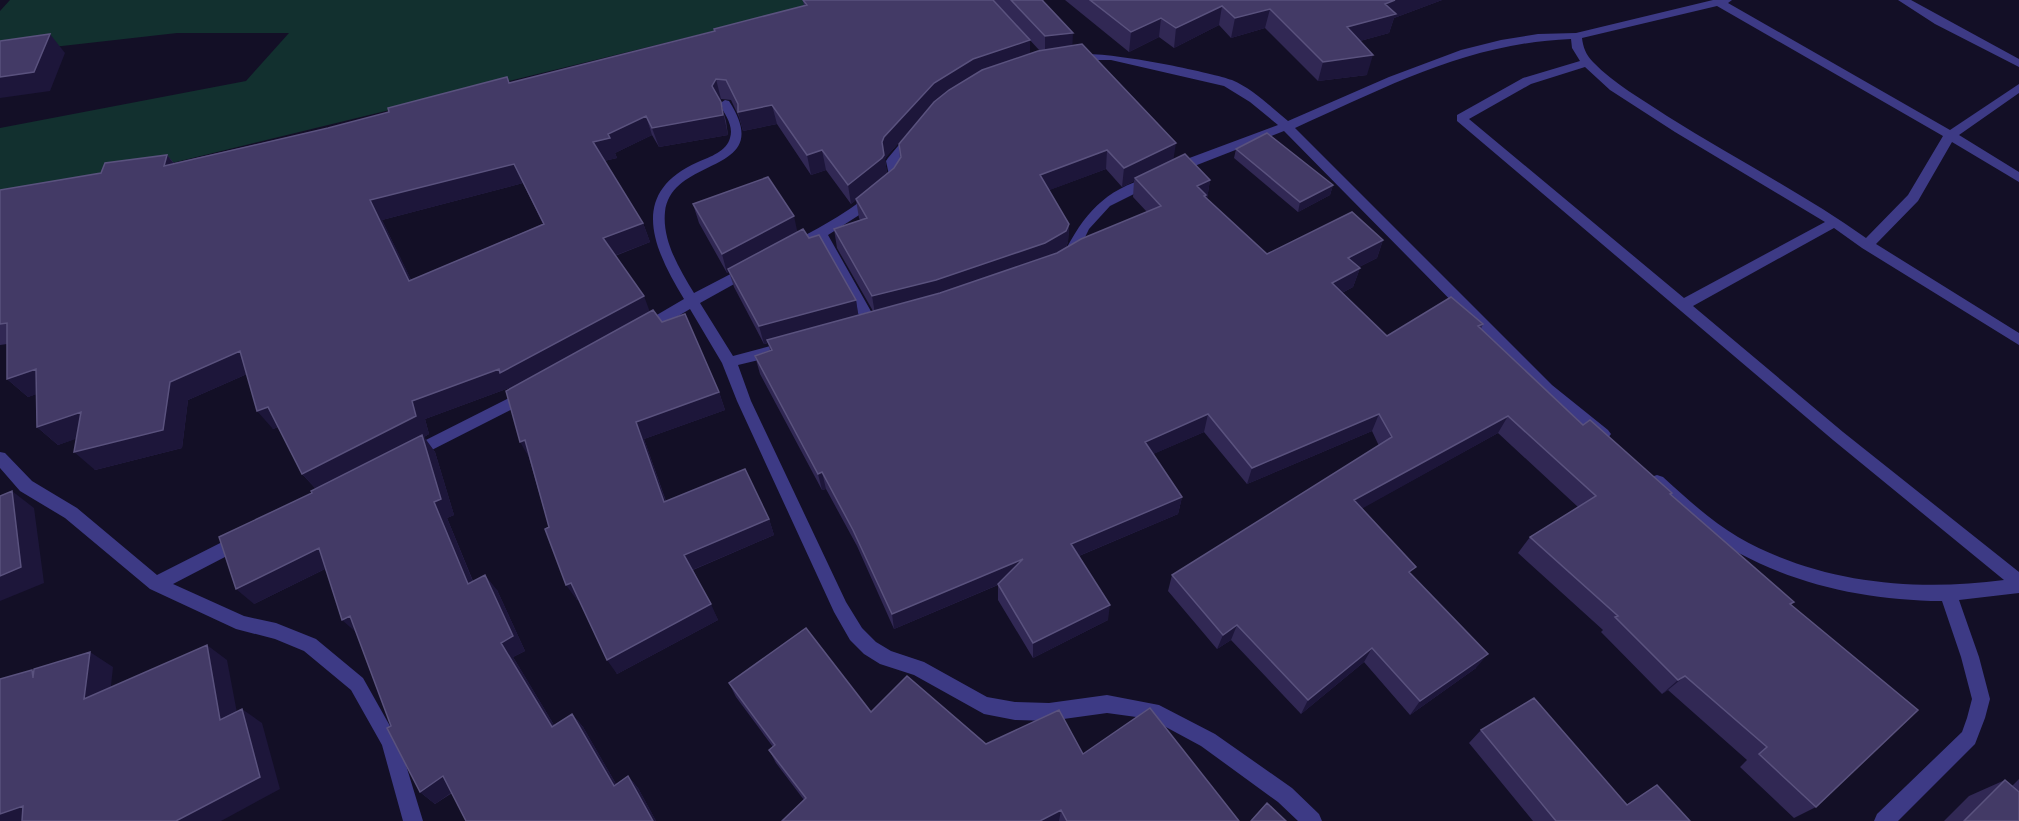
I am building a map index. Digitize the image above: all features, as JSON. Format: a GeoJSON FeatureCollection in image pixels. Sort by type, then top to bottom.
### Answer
{"type":"FeatureCollection","features":[{"type":"Feature","properties":{"kind":"street"},"geometry":{"type":"LineString","coordinates":[[1903,0],[1967,38],[2019,64]]}},
{"type":"Feature","properties":{"kind":"street"},"geometry":{"type":"LineString","coordinates":[[1057,262],[1072,254],[1084,227],[1105,203],[1186,163],[1286,126],[1417,70],[1515,38],[1545,35],[1576,36],[1723,1],[2019,178]]}},
{"type":"Feature","properties":{"kind":"street"},"geometry":{"type":"LineString","coordinates":[[1576,36],[1578,48],[1587,63],[1614,87],[1678,129],[1834,222],[2019,340]]}},
{"type":"Feature","properties":{"kind":"street"},"geometry":{"type":"LineString","coordinates":[[1062,58],[1111,57],[1228,82],[1254,99],[1286,126],[1546,388],[1614,443]]}},
{"type":"Feature","properties":{"kind":"street"},"geometry":{"type":"LineString","coordinates":[[1587,63],[1527,81],[1461,118],[1846,443],[2019,583]]}},
{"type":"Feature","properties":{"kind":"street"},"geometry":{"type":"LineString","coordinates":[[1867,245],[1913,198],[1950,135],[2019,88]]}},
{"type":"Feature","properties":{"kind":"street"},"geometry":{"type":"LineString","coordinates":[[725,104],[734,120],[736,141],[724,155],[678,176],[664,194],[659,210],[659,238],[669,264],[729,362],[744,402],[840,607],[856,634],[870,648],[886,658],[918,668],[984,705],[1015,711],[1049,712],[1107,704],[1154,711],[1208,740],[1285,795],[1312,821]]}},
{"type":"Feature","properties":{"kind":"street"},"geometry":{"type":"LineString","coordinates":[[782,253],[849,216],[884,189],[895,176],[892,161],[923,124]]}},
{"type":"Feature","properties":{"kind":"street"},"geometry":{"type":"LineString","coordinates":[[1683,305],[1834,222]]}},
{"type":"Feature","properties":{"kind":"street"},"geometry":{"type":"LineString","coordinates":[[820,233],[870,322]]}},
{"type":"Feature","properties":{"kind":"street"},"geometry":{"type":"LineString","coordinates":[[631,337],[762,263]]}},
{"type":"Feature","properties":{"kind":"street"},"geometry":{"type":"LineString","coordinates":[[729,362],[785,348]]}},
{"type":"Feature","properties":{"kind":"street"},"geometry":{"type":"LineString","coordinates":[[397,460],[538,389]]}},
{"type":"Feature","properties":{"kind":"street"},"geometry":{"type":"LineString","coordinates":[[0,458],[26,486],[71,513],[156,584],[242,623],[276,631],[310,645],[357,684],[390,742],[413,821]]}},
{"type":"Feature","properties":{"kind":"street"},"geometry":{"type":"LineString","coordinates":[[1647,472],[1704,524],[1738,546],[1768,560],[1833,583],[1860,588],[1947,593],[2019,583]]}},
{"type":"Feature","properties":{"kind":"street"},"geometry":{"type":"LineString","coordinates":[[156,584],[252,535]]}},
{"type":"Feature","properties":{"kind":"street"},"geometry":{"type":"LineString","coordinates":[[1884,821],[1969,738],[1976,718],[1981,699],[1970,657],[1947,593]]}},
{"type":"Feature","properties":{"kind":"green space"},"geometry":{"type":"Polygon","coordinates":[[[10,0],[841,0],[0,205],[0,128],[246,81],[289,33],[177,33],[0,53],[0,11],[10,0]]]}},
{"type":"Feature","properties":{"kind":"building"},"geometry":{"type":"Polygon","coordinates":[[[803,0],[993,0],[1030,40],[973,59],[934,83],[884,137],[882,158],[848,185],[822,150],[807,155],[772,105],[738,112],[738,104],[726,80],[716,79],[712,86],[721,102],[723,115],[652,128],[646,116],[608,134],[610,138],[593,142],[643,223],[603,238],[644,296],[500,373],[499,369],[412,401],[416,416],[302,474],[268,407],[257,411],[240,351],[170,382],[163,430],[74,452],[81,412],[37,427],[36,369],[7,379],[7,323],[0,324],[0,190],[101,173],[105,163],[167,155],[164,166],[328,128],[389,112],[388,108],[507,77],[509,83],[715,31],[714,29],[807,5],[803,0]],[[514,164],[370,200],[409,281],[544,224],[514,164]]]}},
{"type":"Feature","properties":{"kind":"building"},"geometry":{"type":"Polygon","coordinates":[[[1011,0],[1042,0],[1073,33],[1045,36],[1011,0]]]}},
{"type":"Feature","properties":{"kind":"building"},"geometry":{"type":"Polygon","coordinates":[[[1090,0],[1395,0],[1385,4],[1396,14],[1347,27],[1373,55],[1323,62],[1270,9],[1235,18],[1222,6],[1176,28],[1161,18],[1131,32],[1090,0]]]}},
{"type":"Feature","properties":{"kind":"building"},"geometry":{"type":"Polygon","coordinates":[[[50,34],[34,72],[0,77],[0,41],[50,34]]]}},
{"type":"Feature","properties":{"kind":"building"},"geometry":{"type":"Polygon","coordinates":[[[1082,44],[1176,143],[1124,168],[1107,150],[1040,175],[1069,224],[1066,231],[1045,243],[936,280],[872,296],[834,229],[867,218],[856,199],[894,168],[901,157],[899,144],[934,102],[982,70],[1038,51],[1082,44]]]}},
{"type":"Feature","properties":{"kind":"building"},"geometry":{"type":"Polygon","coordinates":[[[1267,133],[1333,185],[1300,202],[1236,149],[1267,133]]]}},
{"type":"Feature","properties":{"kind":"building"},"geometry":{"type":"Polygon","coordinates":[[[1185,154],[1210,180],[1197,186],[1206,195],[1204,196],[1267,254],[1352,212],[1383,240],[1348,258],[1360,268],[1332,283],[1387,336],[1451,297],[1483,324],[1478,326],[1583,425],[1590,420],[1672,493],[1670,494],[1794,602],[1790,604],[1918,710],[1816,807],[1759,754],[1767,747],[1685,676],[1678,680],[1615,617],[1618,616],[1530,537],[1596,496],[1508,416],[1354,500],[1416,567],[1409,572],[1488,654],[1420,701],[1372,648],[1308,700],[1237,625],[1223,635],[1172,575],[1392,437],[1379,414],[1252,468],[1208,414],[1145,442],[1182,497],[1071,544],[1110,605],[1033,643],[998,584],[1023,559],[892,614],[853,530],[822,472],[818,474],[755,356],[772,350],[767,340],[940,293],[1057,253],[1081,239],[1161,206],[1135,178],[1185,154]]]}},
{"type":"Feature","properties":{"kind":"building"},"geometry":{"type":"Polygon","coordinates":[[[768,177],[794,216],[722,254],[693,204],[768,177]]]}},
{"type":"Feature","properties":{"kind":"building"},"geometry":{"type":"Polygon","coordinates":[[[803,229],[809,238],[819,235],[856,300],[759,326],[728,269],[803,229]]]}},
{"type":"Feature","properties":{"kind":"building"},"geometry":{"type":"Polygon","coordinates":[[[653,310],[662,322],[685,314],[719,392],[636,422],[664,502],[745,469],[769,519],[684,555],[711,604],[607,660],[571,583],[566,585],[545,529],[549,527],[525,440],[520,442],[506,391],[653,310]]]}},
{"type":"Feature","properties":{"kind":"building"},"geometry":{"type":"Polygon","coordinates":[[[422,435],[441,499],[434,502],[468,584],[485,575],[513,636],[501,643],[552,727],[572,714],[614,786],[628,776],[653,821],[466,821],[443,776],[420,792],[387,728],[391,726],[350,616],[342,620],[319,548],[236,589],[219,537],[312,493],[311,491],[422,435]]]}},
{"type":"Feature","properties":{"kind":"building"},"geometry":{"type":"Polygon","coordinates":[[[12,491],[21,567],[0,576],[0,496],[12,491]]]}},
{"type":"Feature","properties":{"kind":"building"},"geometry":{"type":"Polygon","coordinates":[[[806,628],[871,712],[907,676],[986,744],[1059,710],[1083,754],[1150,708],[1239,821],[1067,821],[1061,810],[1040,821],[782,821],[806,798],[769,750],[775,745],[729,683],[806,628]]]}},
{"type":"Feature","properties":{"kind":"building"},"geometry":{"type":"Polygon","coordinates":[[[207,645],[220,720],[242,709],[260,777],[176,821],[22,821],[23,806],[0,814],[0,679],[32,670],[33,678],[34,669],[90,652],[84,699],[207,645]]]}},
{"type":"Feature","properties":{"kind":"building"},"geometry":{"type":"Polygon","coordinates":[[[1534,698],[1627,805],[1657,785],[1690,821],[1556,821],[1481,730],[1534,698]]]}},
{"type":"Feature","properties":{"kind":"building"},"geometry":{"type":"Polygon","coordinates":[[[2005,780],[2019,792],[2019,821],[1964,821],[2005,780]]]}},
{"type":"Feature","properties":{"kind":"building"},"geometry":{"type":"Polygon","coordinates":[[[1267,803],[1286,821],[1251,821],[1267,803]]]}}]}
